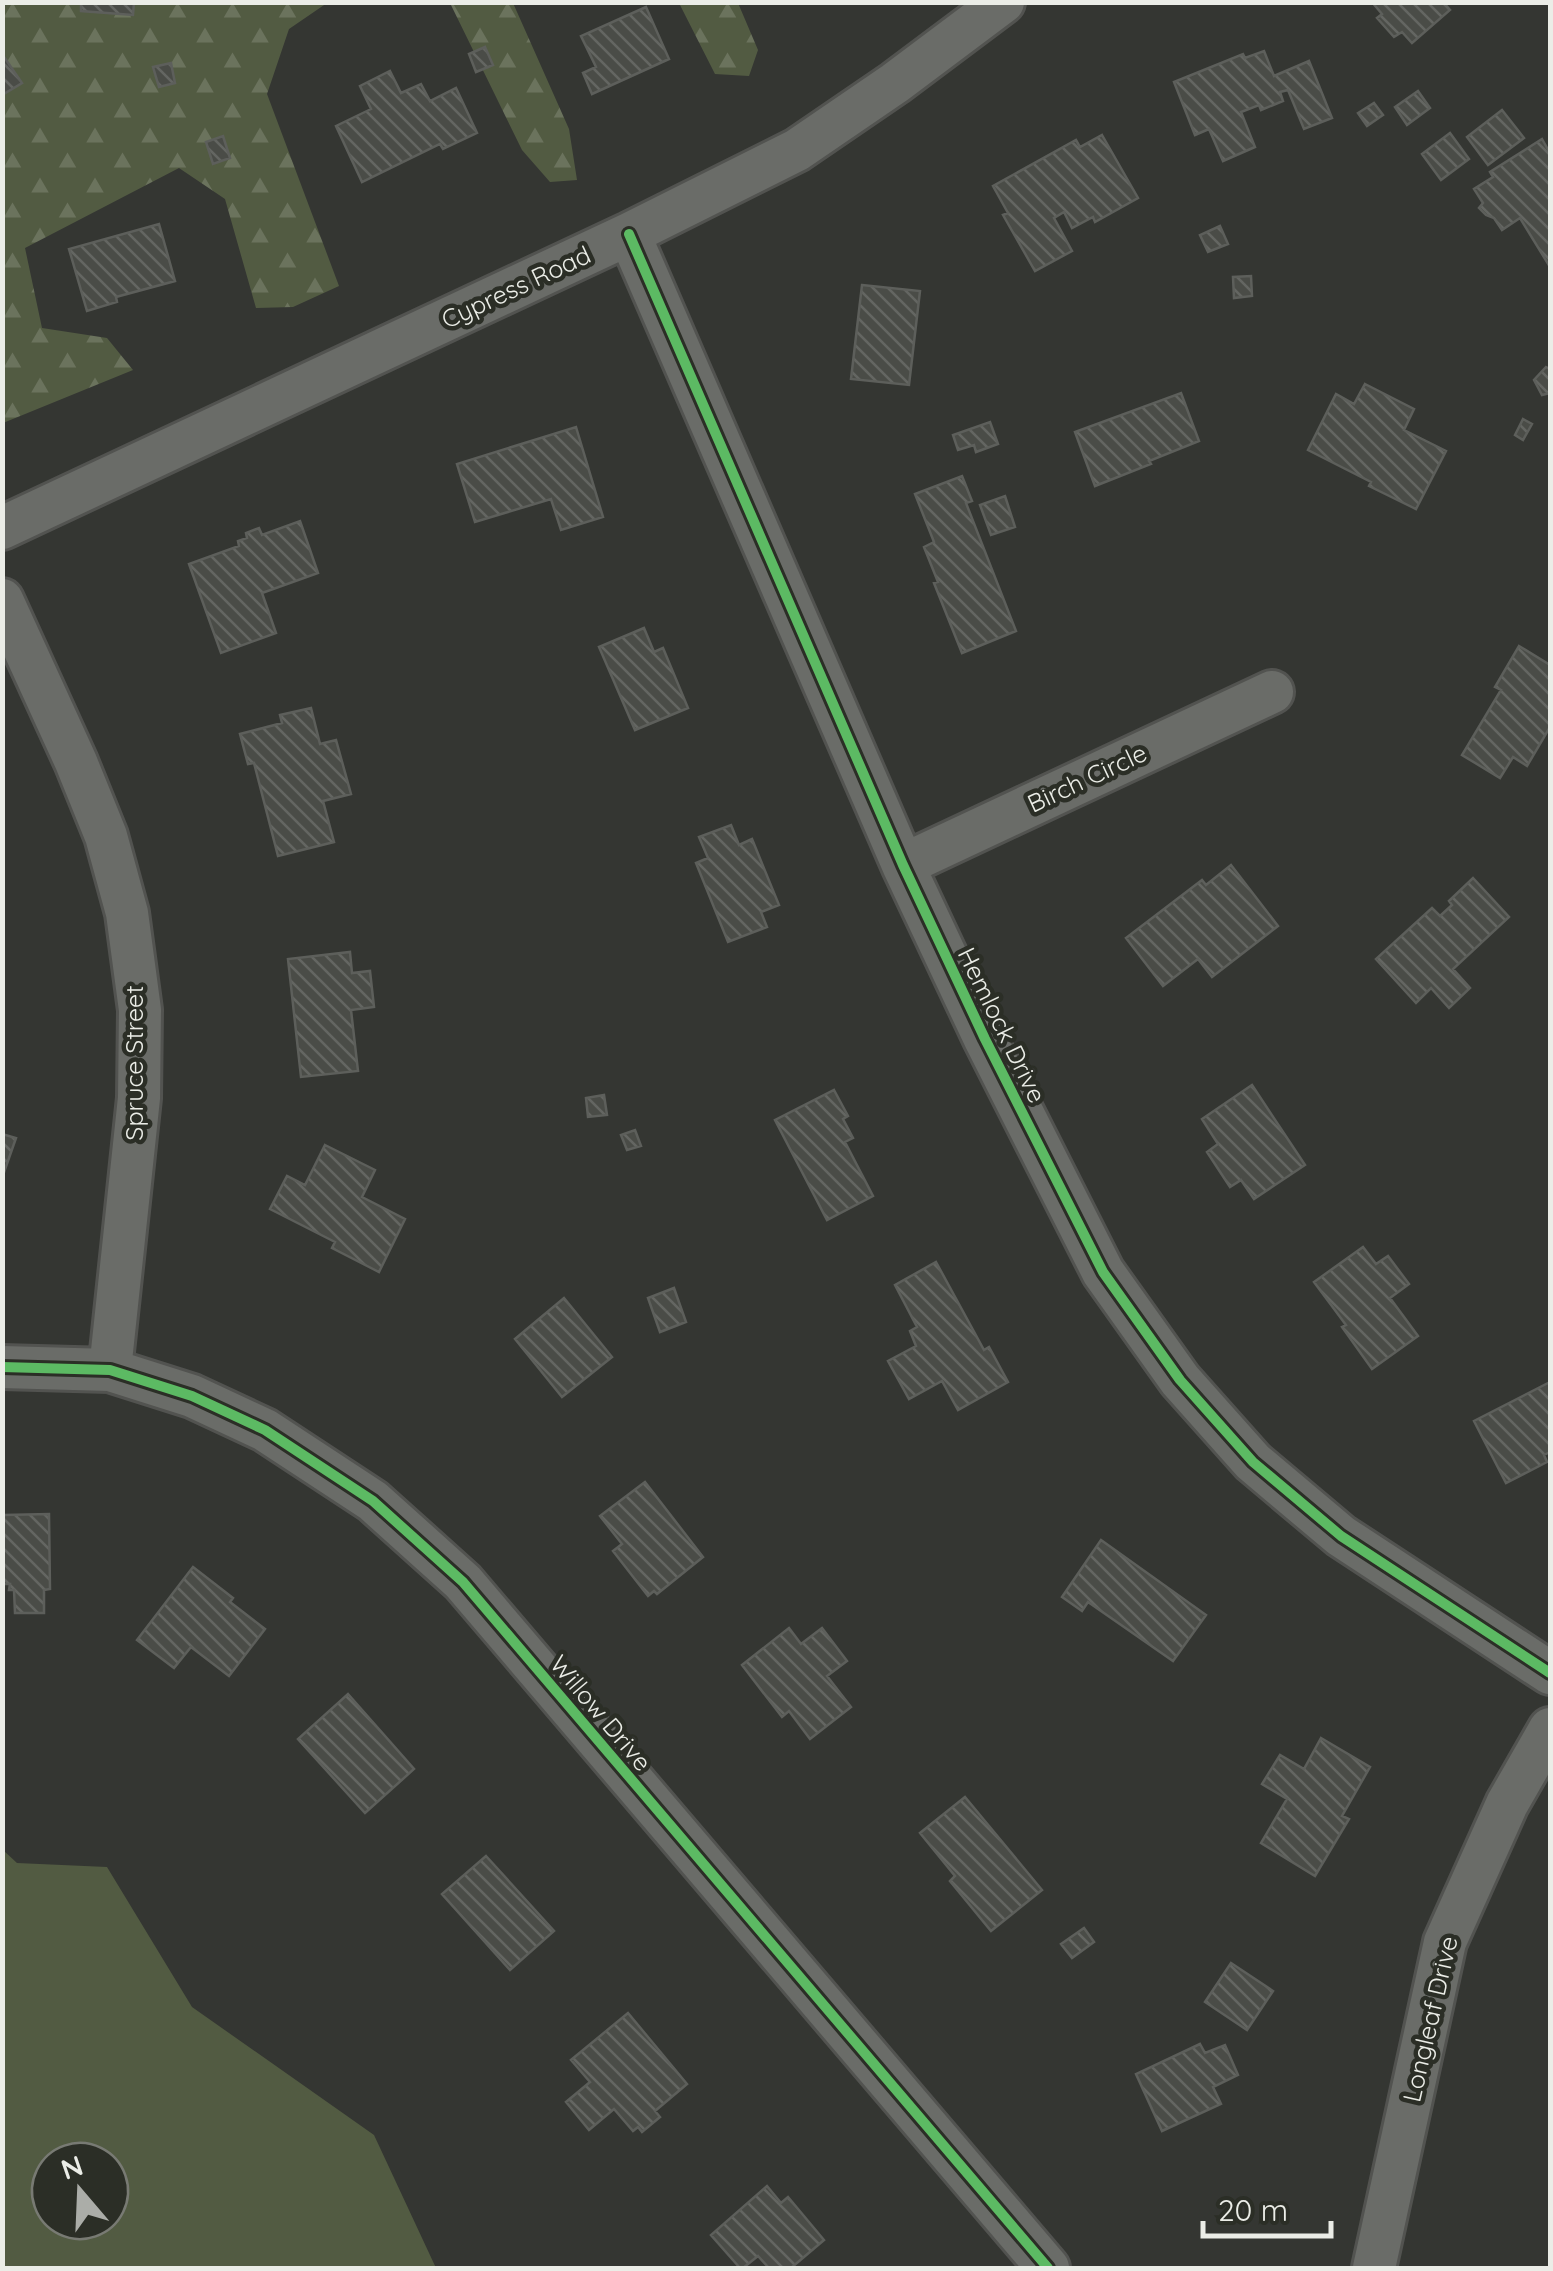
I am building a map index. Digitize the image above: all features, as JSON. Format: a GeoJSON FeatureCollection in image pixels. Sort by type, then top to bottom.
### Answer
{"type":"FeatureCollection","features":[{"type":"Feature","properties":{"kind":"street","name":"Cypress Road"},"geometry":{"type":"LineString","coordinates":[[2,528],[629,234],[797,150],[1003,2]]}},
{"type":"Feature","properties":{"kind":"street","name":"Hemlock Drive"},"geometry":{"type":"LineString","coordinates":[[629,234],[903,865],[985,1039],[1104,1272],[1180,1380],[1253,1462],[1341,1536],[1550,1674]]}},
{"type":"Feature","properties":{"kind":"street","name":"Spruce Street"},"geometry":{"type":"LineString","coordinates":[[2,600],[106,836],[127,912],[140,1010],[140,1098],[110,1370]]}},
{"type":"Feature","properties":{"kind":"street","name":"Birch Circle"},"geometry":{"type":"LineString","coordinates":[[903,865],[1272,692]]}},
{"type":"Feature","properties":{"kind":"street","name":"Willow Drive"},"geometry":{"type":"LineString","coordinates":[[2,1367],[110,1370],[192,1396],[264,1430],[372,1501],[463,1582],[1048,2268]]}},
{"type":"Feature","properties":{"kind":"street","name":"Longleaf Drive"},"geometry":{"type":"LineString","coordinates":[[1374,2268],[1445,1942],[1508,1804],[1550,1729]]}},
{"type":"Feature","properties":{"kind":"green space"},"geometry":{"type":"Polygon","coordinates":[[[3,3],[327,3],[289,29],[267,94],[339,286],[293,307],[256,308],[225,199],[179,168],[25,248],[42,328],[107,338],[133,370],[3,423],[3,3]]]}},
{"type":"Feature","properties":{"kind":"green space"},"geometry":{"type":"Polygon","coordinates":[[[450,3],[513,3],[569,129],[577,180],[550,182],[522,150],[450,3]]]}},
{"type":"Feature","properties":{"kind":"green space"},"geometry":{"type":"Polygon","coordinates":[[[679,3],[738,3],[758,50],[749,76],[715,74],[679,3]]]}},
{"type":"Feature","properties":{"kind":"green space"},"geometry":{"type":"Polygon","coordinates":[[[3,1850],[17,1863],[107,1867],[192,2007],[374,2135],[436,2268],[3,2268],[3,1850]]]}},
{"type":"Feature","properties":{"kind":"building"},"geometry":{"type":"Polygon","coordinates":[[[81,2],[134,2],[133,15],[81,11],[81,2]]]}},
{"type":"Feature","properties":{"kind":"building"},"geometry":{"type":"Polygon","coordinates":[[[1372,2],[1443,2],[1450,10],[1412,43],[1402,32],[1394,37],[1377,18],[1382,14],[1372,2]]]}},
{"type":"Feature","properties":{"kind":"building"},"geometry":{"type":"Polygon","coordinates":[[[646,7],[669,59],[592,94],[583,73],[596,67],[581,36],[646,7]]]}},
{"type":"Feature","properties":{"kind":"building"},"geometry":{"type":"Polygon","coordinates":[[[485,47],[493,65],[476,72],[469,54],[485,47]]]}},
{"type":"Feature","properties":{"kind":"building"},"geometry":{"type":"Polygon","coordinates":[[[1264,51],[1274,76],[1309,61],[1332,118],[1304,129],[1288,90],[1280,92],[1283,101],[1261,110],[1259,105],[1241,112],[1255,147],[1223,161],[1209,129],[1195,135],[1174,82],[1243,54],[1245,58],[1264,51]]]}},
{"type":"Feature","properties":{"kind":"building"},"geometry":{"type":"Polygon","coordinates":[[[2,54],[22,83],[2,95],[2,54]]]}},
{"type":"Feature","properties":{"kind":"building"},"geometry":{"type":"Polygon","coordinates":[[[171,63],[175,83],[159,87],[153,67],[171,63]]]}},
{"type":"Feature","properties":{"kind":"building"},"geometry":{"type":"Polygon","coordinates":[[[390,71],[401,93],[421,84],[430,101],[456,88],[477,133],[443,149],[440,144],[362,182],[336,126],[371,109],[360,86],[390,71]]]}},
{"type":"Feature","properties":{"kind":"building"},"geometry":{"type":"Polygon","coordinates":[[[1418,91],[1430,108],[1407,125],[1395,107],[1418,91]]]}},
{"type":"Feature","properties":{"kind":"building"},"geometry":{"type":"Polygon","coordinates":[[[1374,103],[1383,115],[1367,126],[1358,113],[1374,103]]]}},
{"type":"Feature","properties":{"kind":"building"},"geometry":{"type":"Polygon","coordinates":[[[1502,110],[1524,138],[1488,165],[1467,137],[1502,110]]]}},
{"type":"Feature","properties":{"kind":"building"},"geometry":{"type":"Polygon","coordinates":[[[1450,133],[1469,159],[1441,180],[1422,154],[1450,133]]]}},
{"type":"Feature","properties":{"kind":"building"},"geometry":{"type":"Polygon","coordinates":[[[1102,135],[1138,198],[1095,222],[1093,217],[1072,228],[1064,212],[1054,218],[1072,251],[1035,271],[1003,215],[1008,213],[993,186],[1076,140],[1080,147],[1102,135]]]}},
{"type":"Feature","properties":{"kind":"building"},"geometry":{"type":"Polygon","coordinates":[[[223,136],[230,158],[213,164],[206,142],[223,136]]]}},
{"type":"Feature","properties":{"kind":"building"},"geometry":{"type":"Polygon","coordinates":[[[1542,139],[1550,153],[1550,267],[1520,218],[1502,230],[1494,218],[1479,208],[1483,203],[1474,189],[1493,177],[1490,172],[1542,139]]]}},
{"type":"Feature","properties":{"kind":"building"},"geometry":{"type":"Polygon","coordinates":[[[159,224],[175,281],[116,297],[117,302],[87,311],[69,249],[159,224]]]}},
{"type":"Feature","properties":{"kind":"building"},"geometry":{"type":"Polygon","coordinates":[[[1220,226],[1228,244],[1208,252],[1200,235],[1220,226]]]}},
{"type":"Feature","properties":{"kind":"building"},"geometry":{"type":"Polygon","coordinates":[[[1251,276],[1252,296],[1234,298],[1233,277],[1251,276]]]}},
{"type":"Feature","properties":{"kind":"building"},"geometry":{"type":"Polygon","coordinates":[[[862,285],[920,291],[909,385],[851,379],[862,285]]]}},
{"type":"Feature","properties":{"kind":"building"},"geometry":{"type":"Polygon","coordinates":[[[1546,367],[1550,369],[1550,393],[1542,395],[1534,380],[1546,367]]]}},
{"type":"Feature","properties":{"kind":"building"},"geometry":{"type":"Polygon","coordinates":[[[1365,384],[1414,409],[1404,430],[1446,451],[1416,509],[1308,450],[1336,394],[1354,404],[1365,384]]]}},
{"type":"Feature","properties":{"kind":"building"},"geometry":{"type":"Polygon","coordinates":[[[1181,393],[1199,441],[1095,486],[1075,432],[1181,393]]]}},
{"type":"Feature","properties":{"kind":"building"},"geometry":{"type":"Polygon","coordinates":[[[1523,419],[1532,424],[1523,440],[1515,435],[1523,419]]]}},
{"type":"Feature","properties":{"kind":"building"},"geometry":{"type":"Polygon","coordinates":[[[990,422],[998,444],[976,452],[974,445],[958,450],[953,435],[990,422]]]}},
{"type":"Feature","properties":{"kind":"building"},"geometry":{"type":"Polygon","coordinates":[[[576,427],[603,517],[561,530],[551,499],[475,522],[457,464],[576,427]]]}},
{"type":"Feature","properties":{"kind":"building"},"geometry":{"type":"Polygon","coordinates":[[[962,476],[972,501],[966,503],[1016,631],[962,653],[934,583],[938,582],[924,547],[934,542],[915,494],[962,476]]]}},
{"type":"Feature","properties":{"kind":"building"},"geometry":{"type":"Polygon","coordinates":[[[1005,496],[1015,527],[991,535],[980,505],[1005,496]]]}},
{"type":"Feature","properties":{"kind":"building"},"geometry":{"type":"Polygon","coordinates":[[[300,521],[318,573],[262,593],[276,633],[221,653],[189,564],[239,546],[238,541],[247,538],[246,533],[259,528],[262,535],[300,521]]]}},
{"type":"Feature","properties":{"kind":"building"},"geometry":{"type":"Polygon","coordinates":[[[644,628],[654,652],[663,648],[688,708],[635,730],[599,647],[644,628]]]}},
{"type":"Feature","properties":{"kind":"building"},"geometry":{"type":"Polygon","coordinates":[[[1519,646],[1550,665],[1550,727],[1527,766],[1513,757],[1500,778],[1462,755],[1501,690],[1495,687],[1519,646]]]}},
{"type":"Feature","properties":{"kind":"building"},"geometry":{"type":"Polygon","coordinates":[[[311,708],[320,744],[336,740],[351,794],[323,801],[334,842],[278,856],[254,763],[248,764],[240,734],[282,723],[280,715],[311,708]]]}},
{"type":"Feature","properties":{"kind":"building"},"geometry":{"type":"Polygon","coordinates":[[[731,825],[739,845],[752,839],[779,905],[761,912],[767,927],[728,942],[696,863],[708,858],[699,837],[731,825]]]}},
{"type":"Feature","properties":{"kind":"building"},"geometry":{"type":"Polygon","coordinates":[[[1231,865],[1278,926],[1212,977],[1198,959],[1163,986],[1126,938],[1202,880],[1206,885],[1231,865]]]}},
{"type":"Feature","properties":{"kind":"building"},"geometry":{"type":"Polygon","coordinates":[[[1473,878],[1509,917],[1453,969],[1470,988],[1449,1008],[1431,988],[1416,1003],[1376,959],[1432,908],[1440,916],[1452,905],[1449,901],[1473,878]]]}},
{"type":"Feature","properties":{"kind":"building"},"geometry":{"type":"Polygon","coordinates":[[[350,952],[352,973],[370,971],[374,1007],[351,1010],[358,1071],[301,1077],[288,959],[350,952]]]}},
{"type":"Feature","properties":{"kind":"building"},"geometry":{"type":"Polygon","coordinates":[[[1252,1085],[1305,1165],[1254,1199],[1241,1180],[1230,1187],[1207,1152],[1218,1144],[1202,1119],[1252,1085]]]}},
{"type":"Feature","properties":{"kind":"building"},"geometry":{"type":"Polygon","coordinates":[[[834,1090],[848,1116],[843,1119],[853,1138],[845,1142],[873,1196],[827,1220],[775,1120],[834,1090]]]}},
{"type":"Feature","properties":{"kind":"building"},"geometry":{"type":"Polygon","coordinates":[[[604,1095],[607,1115],[588,1117],[586,1098],[604,1095]]]}},
{"type":"Feature","properties":{"kind":"building"},"geometry":{"type":"Polygon","coordinates":[[[635,1130],[641,1146],[627,1150],[621,1135],[635,1130]]]}},
{"type":"Feature","properties":{"kind":"building"},"geometry":{"type":"Polygon","coordinates":[[[2,1134],[16,1138],[2,1178],[2,1134]]]}},
{"type":"Feature","properties":{"kind":"building"},"geometry":{"type":"Polygon","coordinates":[[[325,1145],[375,1170],[362,1197],[405,1219],[379,1272],[332,1248],[335,1242],[270,1209],[287,1176],[305,1185],[325,1145]]]}},
{"type":"Feature","properties":{"kind":"building"},"geometry":{"type":"Polygon","coordinates":[[[1363,1247],[1376,1264],[1388,1256],[1409,1284],[1390,1298],[1418,1336],[1372,1369],[1314,1282],[1363,1247]]]}},
{"type":"Feature","properties":{"kind":"building"},"geometry":{"type":"Polygon","coordinates":[[[936,1262],[984,1350],[989,1347],[1008,1382],[958,1410],[942,1381],[909,1399],[888,1361],[916,1346],[910,1331],[917,1327],[895,1285],[936,1262]]]}},
{"type":"Feature","properties":{"kind":"building"},"geometry":{"type":"Polygon","coordinates":[[[674,1288],[686,1322],[660,1332],[648,1298],[674,1288]]]}},
{"type":"Feature","properties":{"kind":"building"},"geometry":{"type":"Polygon","coordinates":[[[564,1298],[612,1357],[562,1397],[515,1339],[564,1298]]]}},
{"type":"Feature","properties":{"kind":"building"},"geometry":{"type":"Polygon","coordinates":[[[1550,1382],[1550,1452],[1544,1455],[1547,1462],[1506,1483],[1474,1421],[1550,1382]]]}},
{"type":"Feature","properties":{"kind":"building"},"geometry":{"type":"Polygon","coordinates":[[[645,1482],[703,1557],[657,1594],[654,1591],[648,1596],[613,1551],[622,1544],[600,1516],[645,1482]]]}},
{"type":"Feature","properties":{"kind":"building"},"geometry":{"type":"Polygon","coordinates":[[[49,1514],[50,1589],[44,1590],[44,1613],[15,1613],[14,1590],[9,1590],[10,1584],[2,1584],[4,1515],[49,1514]]]}},
{"type":"Feature","properties":{"kind":"building"},"geometry":{"type":"Polygon","coordinates":[[[1101,1540],[1206,1615],[1173,1661],[1088,1602],[1082,1611],[1062,1597],[1101,1540]]]}},
{"type":"Feature","properties":{"kind":"building"},"geometry":{"type":"Polygon","coordinates":[[[193,1567],[265,1629],[229,1676],[191,1647],[174,1668],[137,1640],[193,1567]]]}},
{"type":"Feature","properties":{"kind":"building"},"geometry":{"type":"Polygon","coordinates":[[[789,1628],[801,1644],[822,1628],[847,1661],[827,1676],[851,1707],[810,1739],[789,1711],[782,1717],[742,1665],[789,1628]]]}},
{"type":"Feature","properties":{"kind":"building"},"geometry":{"type":"Polygon","coordinates":[[[348,1694],[414,1769],[365,1813],[298,1739],[348,1694]]]}},
{"type":"Feature","properties":{"kind":"building"},"geometry":{"type":"Polygon","coordinates":[[[1321,1738],[1370,1767],[1342,1816],[1349,1819],[1315,1876],[1261,1843],[1287,1799],[1262,1784],[1280,1755],[1304,1769],[1321,1738]]]}},
{"type":"Feature","properties":{"kind":"building"},"geometry":{"type":"Polygon","coordinates":[[[965,1797],[1042,1890],[991,1931],[950,1881],[955,1876],[920,1833],[965,1797]]]}},
{"type":"Feature","properties":{"kind":"building"},"geometry":{"type":"Polygon","coordinates":[[[486,1856],[554,1931],[510,1970],[442,1894],[486,1856]]]}},
{"type":"Feature","properties":{"kind":"building"},"geometry":{"type":"Polygon","coordinates":[[[1084,1928],[1094,1942],[1072,1958],[1061,1944],[1084,1928]]]}},
{"type":"Feature","properties":{"kind":"building"},"geometry":{"type":"Polygon","coordinates":[[[1231,1963],[1273,1991],[1247,2030],[1205,2002],[1231,1963]]]}},
{"type":"Feature","properties":{"kind":"building"},"geometry":{"type":"Polygon","coordinates":[[[628,2013],[687,2084],[655,2111],[660,2117],[642,2132],[638,2127],[633,2131],[614,2109],[589,2130],[566,2102],[590,2082],[571,2060],[628,2013]]]}},
{"type":"Feature","properties":{"kind":"building"},"geometry":{"type":"Polygon","coordinates":[[[1200,2044],[1205,2053],[1225,2045],[1238,2075],[1213,2087],[1221,2104],[1162,2131],[1136,2074],[1200,2044]]]}},
{"type":"Feature","properties":{"kind":"building"},"geometry":{"type":"Polygon","coordinates":[[[767,2186],[781,2203],[788,2197],[824,2240],[791,2268],[769,2268],[758,2256],[740,2268],[711,2235],[767,2186]]]}},
{"type":"Feature","properties":{"kind":"cycle path"},"geometry":{"type":"LineString","coordinates":[[629,234],[903,865],[985,1039],[1103,1272],[1180,1380],[1253,1462],[1341,1536],[1550,1673]]}},
{"type":"Feature","properties":{"kind":"cycle path"},"geometry":{"type":"LineString","coordinates":[[2,1367],[110,1370],[192,1396],[265,1430],[373,1501],[463,1582],[1048,2268]]}}]}
